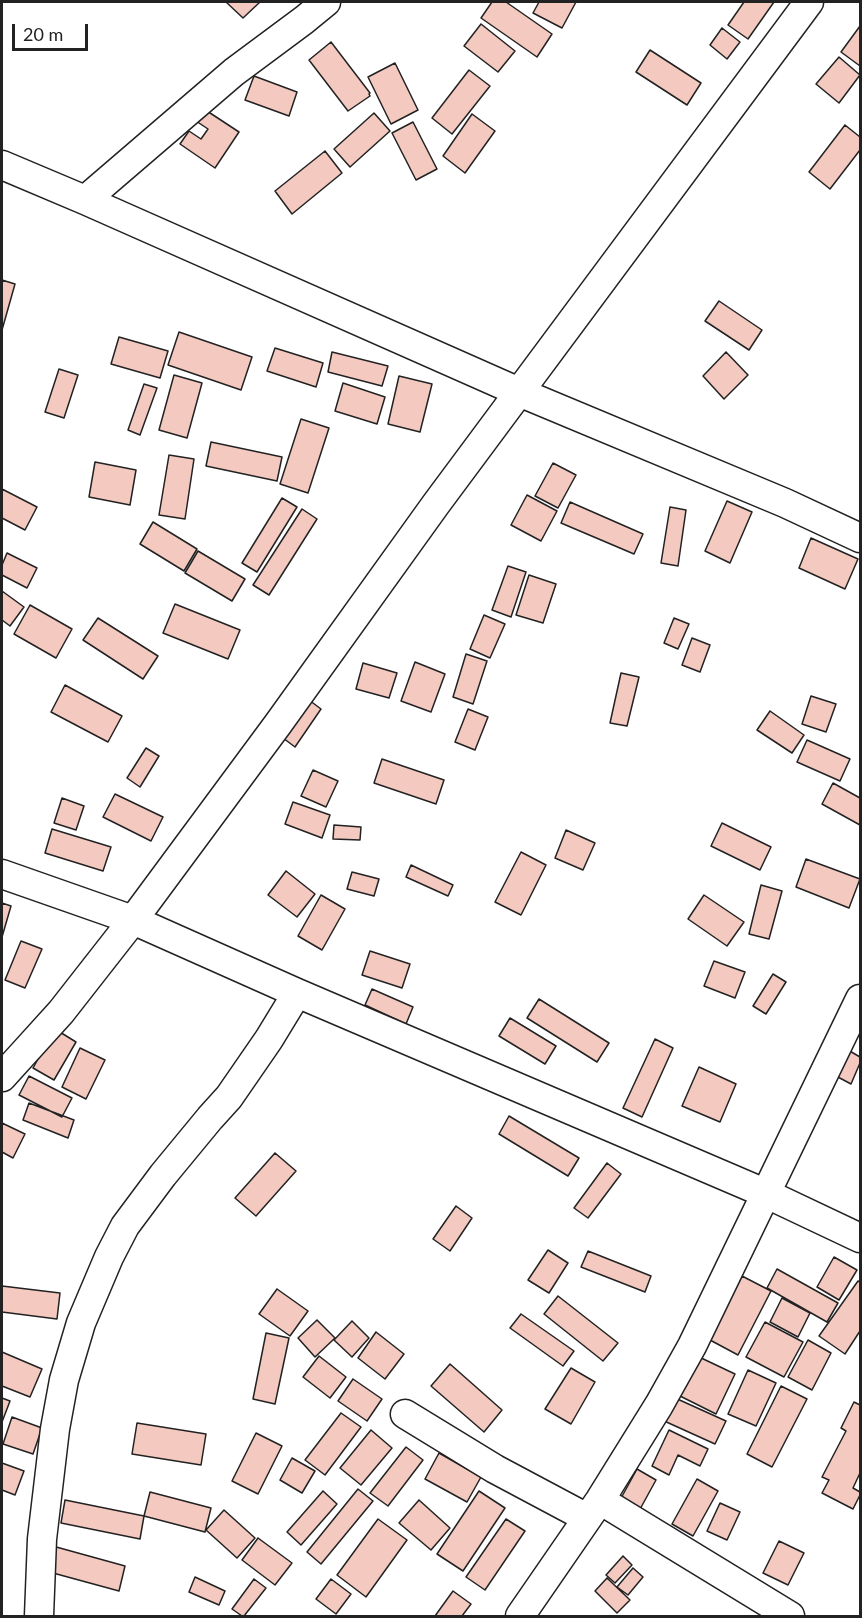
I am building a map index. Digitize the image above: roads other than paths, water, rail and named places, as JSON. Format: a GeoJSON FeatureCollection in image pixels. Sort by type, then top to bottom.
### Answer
{"type":"FeatureCollection","features":[{"type":"Feature","properties":{"kind":"street"},"geometry":{"type":"LineString","coordinates":[[85,200],[234,72],[326,2]]}},
{"type":"Feature","properties":{"kind":"street"},"geometry":{"type":"LineString","coordinates":[[2,1077],[61,1012],[133,920],[278,724],[436,504],[809,2]]}},
{"type":"Feature","properties":{"kind":"street"},"geometry":{"type":"LineString","coordinates":[[2,165],[519,392],[785,503],[861,538]]}},
{"type":"Feature","properties":{"kind":"street"},"geometry":{"type":"LineString","coordinates":[[2,874],[133,920],[297,993],[767,1194],[861,1238]]}},
{"type":"Feature","properties":{"kind":"street"},"geometry":{"type":"LineString","coordinates":[[39,1617],[42,1539],[55,1429],[64,1380],[81,1323],[125,1226],[163,1175],[229,1097],[297,993]]}},
{"type":"Feature","properties":{"kind":"street"},"geometry":{"type":"LineString","coordinates":[[520,1617],[593,1509],[659,1405],[692,1346],[861,999]]}},
{"type":"Feature","properties":{"kind":"street"},"geometry":{"type":"LineString","coordinates":[[405,1414],[495,1469],[593,1509],[790,1617]]}}]}
